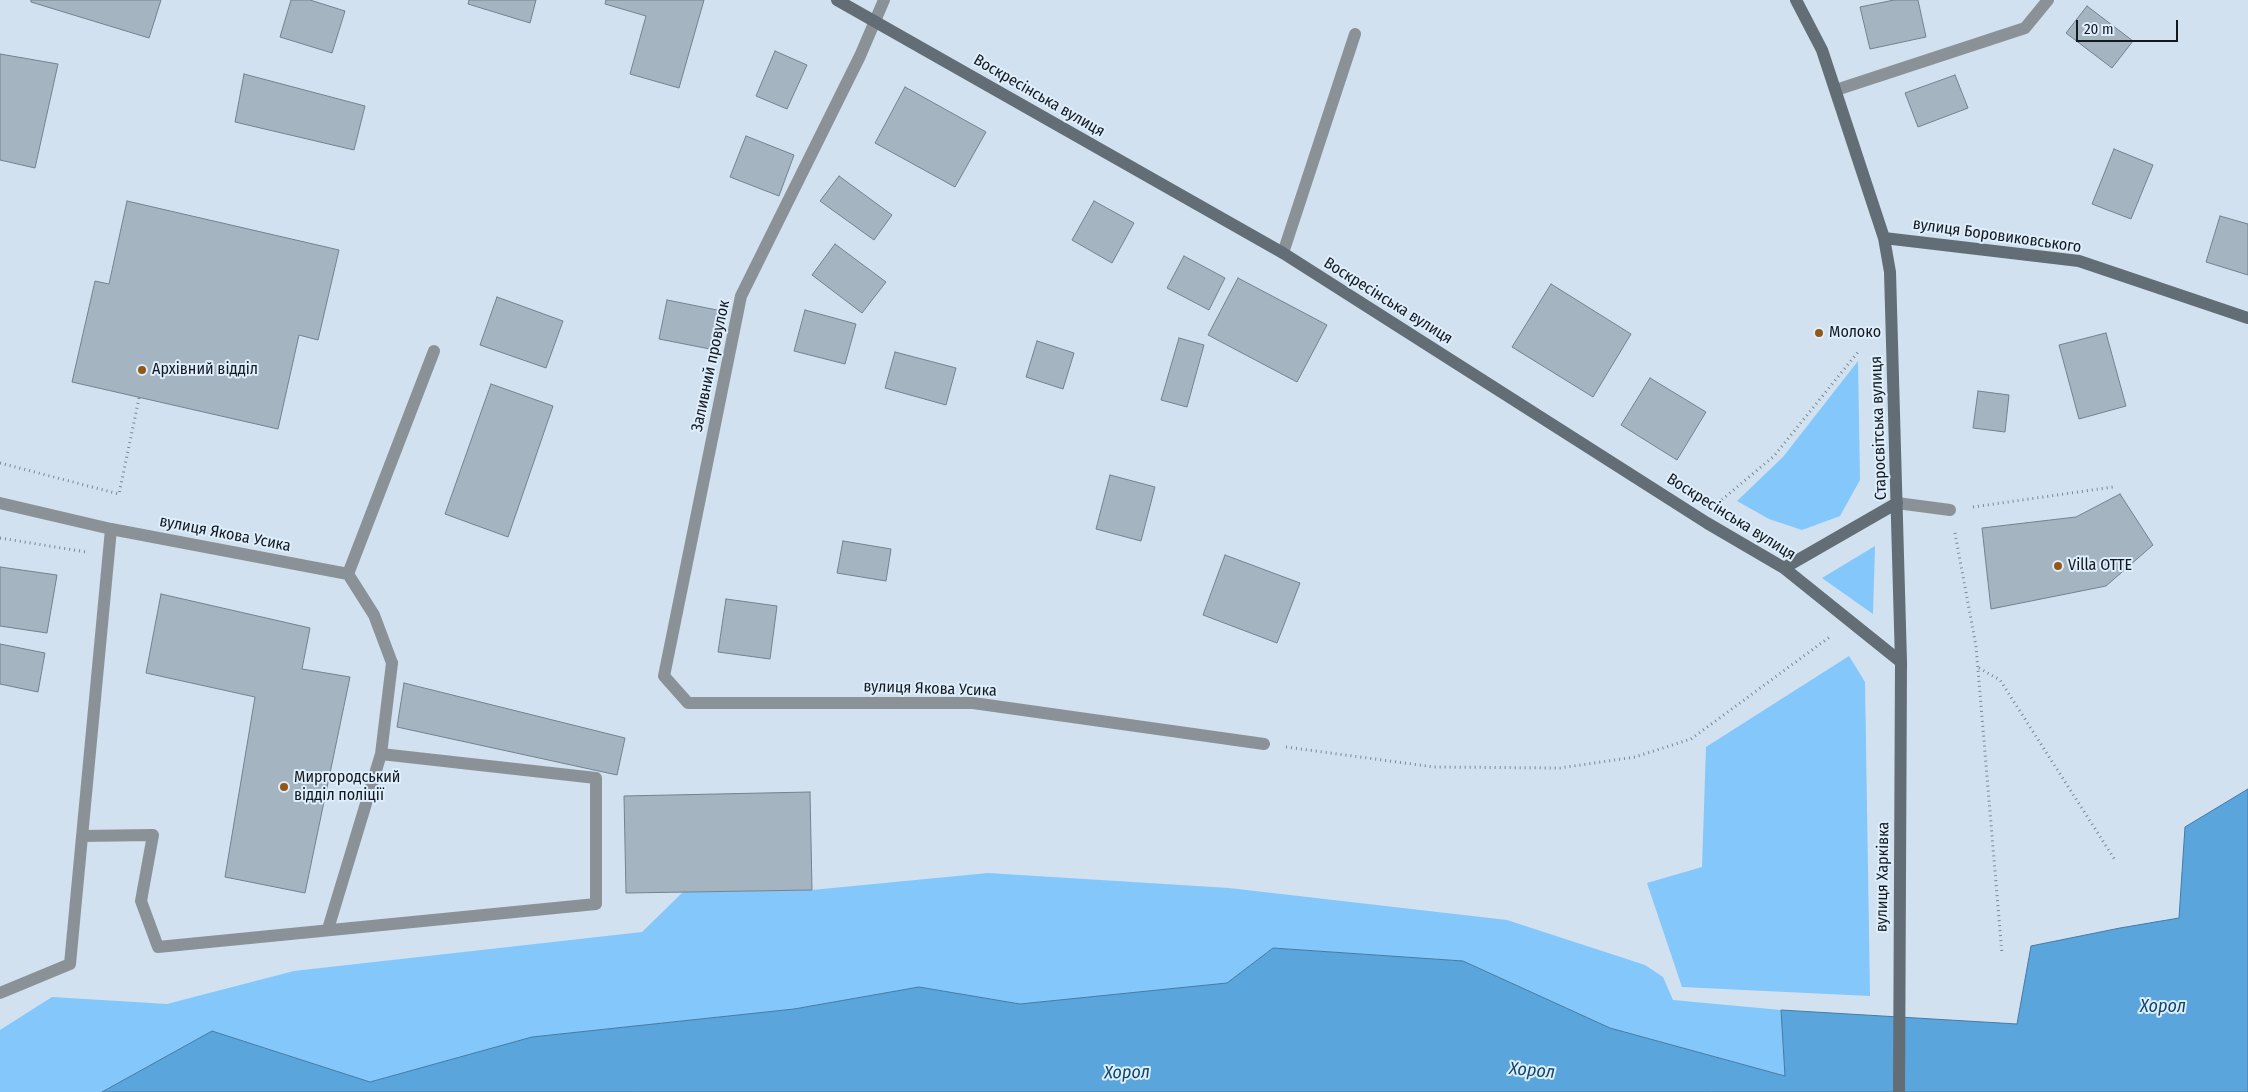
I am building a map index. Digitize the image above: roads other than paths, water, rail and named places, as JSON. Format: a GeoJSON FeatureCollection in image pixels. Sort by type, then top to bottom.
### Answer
{"type":"FeatureCollection","features":[{"type":"Feature","properties":{"kind":"street","name":"Воскресінська вулиця"},"geometry":{"type":"LineString","coordinates":[[838,0],[1283,253],[1699,518],[1784,568],[1901,662]]}},
{"type":"Feature","properties":{"kind":"street","name":"Заливний провулок"},"geometry":{"type":"LineString","coordinates":[[664,676],[741,296],[876,21],[884,0]]}},
{"type":"Feature","properties":{"kind":"street","name":"Старосвітська вулиця"},"geometry":{"type":"LineString","coordinates":[[1796,0],[1822,50],[1836,90],[1884,238],[1890,272],[1901,662]]}},
{"type":"Feature","properties":{"kind":"street"},"geometry":{"type":"LineString","coordinates":[[1836,90],[2025,28],[2048,0]]}},
{"type":"Feature","properties":{"kind":"street"},"geometry":{"type":"LineString","coordinates":[[1283,253],[1355,34]]}},
{"type":"Feature","properties":{"kind":"street","name":"вулиця Боровиковського"},"geometry":{"type":"LineString","coordinates":[[1884,238],[2079,261],[2248,318]]}},
{"type":"Feature","properties":{"kind":"street"},"geometry":{"type":"LineString","coordinates":[[328,929],[381,754],[392,663],[374,615],[348,574],[434,351]]}},
{"type":"Feature","properties":{"kind":"street","name":"вулиця Якова Усика"},"geometry":{"type":"LineString","coordinates":[[0,503],[111,529],[348,574]]}},
{"type":"Feature","properties":{"kind":"street"},"geometry":{"type":"LineString","coordinates":[[1784,568],[1897,503],[1950,510]]}},
{"type":"Feature","properties":{"kind":"street"},"geometry":{"type":"LineString","coordinates":[[0,993],[70,964],[111,529]]}},
{"type":"Feature","properties":{"kind":"street","name":"вулиця Харківка"},"geometry":{"type":"LineString","coordinates":[[1899,1092],[1901,662]]}},
{"type":"Feature","properties":{"kind":"street","name":"вулиця Якова Усика"},"geometry":{"type":"LineString","coordinates":[[664,676],[688,703],[973,703],[1264,744]]}},
{"type":"Feature","properties":{"kind":"street"},"geometry":{"type":"LineString","coordinates":[[82,836],[153,835],[140,902],[158,946],[596,904],[596,778],[381,754]]}},
{"type":"Feature","properties":{"kind":"water","name":"Хорол"},"geometry":{"type":"Polygon","coordinates":[[[2248,789],[2248,1092],[102,1092],[212,1031],[370,1082],[532,1037],[794,1009],[919,987],[1020,1004],[1227,983],[1273,948],[1463,961],[1610,1028],[1785,1076],[1781,1010],[2017,1024],[2031,946],[2179,918],[2185,827],[2248,789]]]}},
{"type":"Feature","properties":{"kind":"place","name":"Молоко"},"geometry":{"type":"Point","coordinates":[1819,333]}},
{"type":"Feature","properties":{"kind":"place","name":"Архівний відділ"},"geometry":{"type":"Point","coordinates":[142,370]}},
{"type":"Feature","properties":{"kind":"place","name":"Villa OTTE"},"geometry":{"type":"Point","coordinates":[2058,566]}},
{"type":"Feature","properties":{"kind":"place","name":"Миргородський відділ поліції"},"geometry":{"type":"Point","coordinates":[284,787]}}]}
